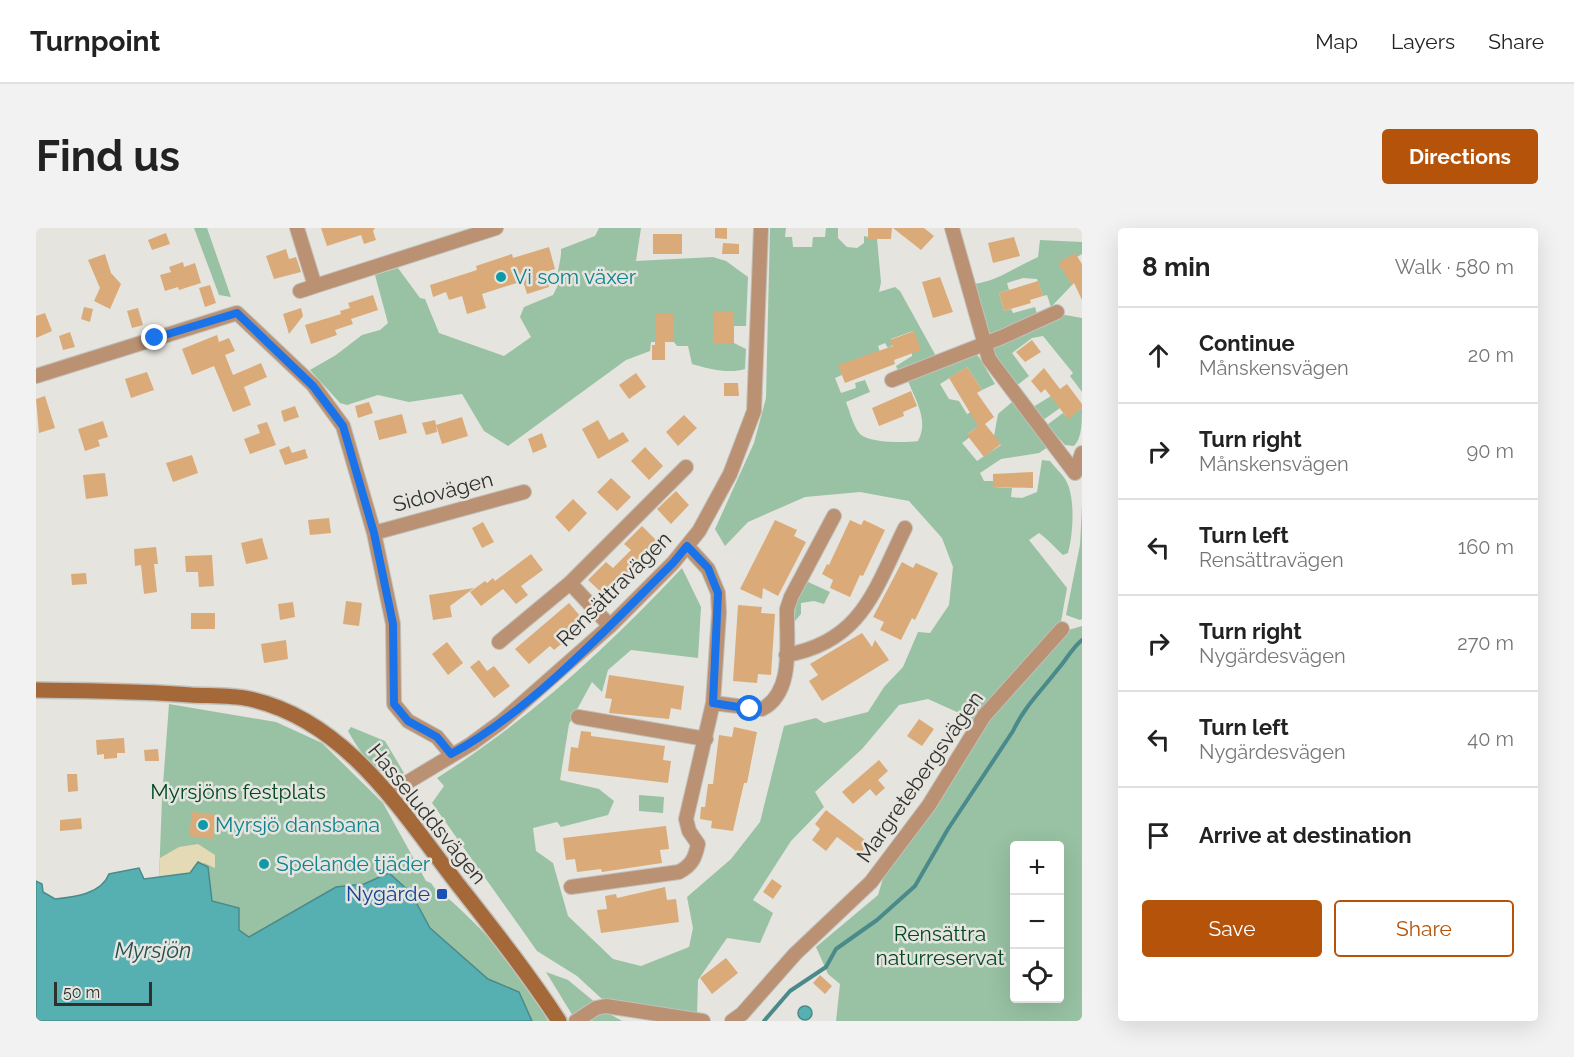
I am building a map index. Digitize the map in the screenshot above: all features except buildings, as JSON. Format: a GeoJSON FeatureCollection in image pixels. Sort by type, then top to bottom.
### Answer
{"type":"FeatureCollection","features":[{"type":"Feature","properties":{"kind":"street"},"geometry":{"type":"LineString","coordinates":[[297,228],[315,286]]}},
{"type":"Feature","properties":{"kind":"street"},"geometry":{"type":"LineString","coordinates":[[300,291],[496,228]]}},
{"type":"Feature","properties":{"kind":"street","name":"Rensättravägen"},"geometry":{"type":"LineString","coordinates":[[388,794],[501,722],[610,626],[673,563],[712,509],[730,474],[754,411],[761,228]]}},
{"type":"Feature","properties":{"kind":"street"},"geometry":{"type":"LineString","coordinates":[[952,228],[989,359],[1075,473],[1082,486]]}},
{"type":"Feature","properties":{"kind":"street"},"geometry":{"type":"LineString","coordinates":[[892,380],[1057,312]]}},
{"type":"Feature","properties":{"kind":"street"},"geometry":{"type":"LineString","coordinates":[[36,376],[237,313],[313,386],[343,426],[374,533],[393,624],[394,704],[408,721],[437,737],[451,754]]}},
{"type":"Feature","properties":{"kind":"street"},"geometry":{"type":"LineString","coordinates":[[1075,473],[1082,453]]}},
{"type":"Feature","properties":{"kind":"street"},"geometry":{"type":"LineString","coordinates":[[499,642],[570,583],[686,467]]}},
{"type":"Feature","properties":{"kind":"street","name":"Sidovägen"},"geometry":{"type":"LineString","coordinates":[[374,533],[524,492]]}},
{"type":"Feature","properties":{"kind":"street"},"geometry":{"type":"LineString","coordinates":[[713,703],[762,709],[779,696],[784,682],[788,609],[791,597],[834,516]]}},
{"type":"Feature","properties":{"kind":"street"},"geometry":{"type":"LineString","coordinates":[[786,655],[805,652],[842,632],[855,621],[867,606],[905,528]]}},
{"type":"Feature","properties":{"kind":"street"},"geometry":{"type":"LineString","coordinates":[[571,887],[679,872],[691,865],[698,844],[689,831],[686,819],[713,703],[718,593],[708,568],[687,546]]}},
{"type":"Feature","properties":{"kind":"street"},"geometry":{"type":"LineString","coordinates":[[570,583],[610,626]]}},
{"type":"Feature","properties":{"kind":"street","name":"Margretebergsvägen"},"geometry":{"type":"LineString","coordinates":[[732,1021],[742,1014],[795,954],[871,882],[929,805],[984,716],[1062,629]]}},
{"type":"Feature","properties":{"kind":"street","name":"Hasseluddsvägen"},"geometry":{"type":"LineString","coordinates":[[36,690],[141,691],[250,699],[294,713],[321,729],[349,752],[388,794],[524,967],[559,1021]]}},
{"type":"Feature","properties":{"kind":"street"},"geometry":{"type":"LineString","coordinates":[[578,717],[706,739]]}},
{"type":"Feature","properties":{"kind":"street"},"geometry":{"type":"LineString","coordinates":[[576,1021],[596,1008],[606,1006],[703,1021]]}},
{"type":"Feature","properties":{"kind":"green space"},"geometry":{"type":"Polygon","coordinates":[[[194,228],[207,228],[231,297],[219,295],[194,228]]]}},
{"type":"Feature","properties":{"kind":"green space"},"geometry":{"type":"Polygon","coordinates":[[[599,228],[641,228],[636,261],[713,257],[726,261],[748,277],[746,326],[734,326],[714,313],[714,343],[734,343],[746,349],[745,369],[725,371],[698,366],[692,364],[688,346],[677,346],[674,342],[651,342],[650,351],[626,360],[508,446],[484,431],[462,394],[409,402],[378,395],[347,405],[340,403],[310,370],[336,355],[362,335],[380,330],[388,323],[375,275],[398,268],[420,298],[425,299],[439,333],[504,356],[531,337],[520,317],[524,307],[553,295],[559,283],[561,249],[595,236],[599,228]]]}},
{"type":"Feature","properties":{"kind":"green space"},"geometry":{"type":"Polygon","coordinates":[[[770,228],[786,228],[785,237],[792,237],[793,247],[812,247],[813,237],[825,237],[826,228],[838,228],[838,238],[847,247],[857,248],[864,243],[864,236],[877,239],[881,282],[879,292],[895,287],[900,291],[937,358],[899,373],[896,366],[912,356],[913,331],[891,339],[893,345],[888,348],[885,343],[878,346],[880,352],[839,365],[842,375],[835,378],[841,393],[856,388],[855,383],[865,380],[870,392],[846,402],[860,434],[888,442],[918,441],[922,418],[908,381],[976,354],[979,357],[995,384],[982,390],[967,367],[940,384],[949,399],[959,401],[967,414],[981,407],[982,423],[968,434],[970,437],[962,443],[977,461],[1001,445],[994,436],[998,414],[1012,402],[1048,447],[1039,453],[1001,459],[980,473],[984,481],[993,481],[993,487],[1012,488],[1011,497],[1022,498],[1037,492],[1042,460],[1050,461],[1063,476],[1070,492],[1072,509],[1068,553],[1063,555],[1039,533],[1029,540],[1067,588],[1060,627],[977,721],[928,699],[899,705],[862,749],[815,792],[824,807],[791,841],[753,900],[773,913],[760,943],[727,938],[698,980],[697,1016],[602,999],[577,976],[537,951],[432,803],[444,786],[437,778],[504,732],[566,681],[682,568],[701,607],[698,658],[631,650],[608,670],[602,692],[592,682],[569,724],[560,780],[599,789],[614,801],[608,815],[561,827],[557,822],[533,828],[536,851],[553,863],[568,916],[613,959],[641,966],[689,947],[693,928],[687,897],[731,859],[760,822],[784,726],[816,718],[824,723],[868,712],[884,687],[903,667],[918,632],[930,633],[949,605],[953,567],[942,538],[909,501],[860,492],[805,497],[748,522],[725,546],[715,529],[754,443],[766,398],[770,228]]]}},
{"type":"Feature","properties":{"kind":"green space"},"geometry":{"type":"Polygon","coordinates":[[[1040,240],[1082,242],[1082,254],[1077,257],[1072,285],[1051,307],[1047,295],[1043,296],[1037,279],[1023,278],[1007,283],[1009,290],[999,293],[1004,311],[1011,309],[1013,313],[1035,307],[1037,314],[992,334],[987,331],[974,284],[999,277],[1038,257],[1040,240]]]}},
{"type":"Feature","properties":{"kind":"green space"},"geometry":{"type":"Polygon","coordinates":[[[1065,315],[1082,318],[1082,392],[1070,376],[1073,373],[1043,336],[1032,338],[1012,353],[1029,376],[1016,386],[995,357],[993,348],[1065,315]]]}},
{"type":"Feature","properties":{"kind":"green space"},"geometry":{"type":"Polygon","coordinates":[[[1051,396],[1060,408],[1043,420],[1033,407],[1051,396]]]}},
{"type":"Feature","properties":{"kind":"green space"},"geometry":{"type":"Polygon","coordinates":[[[1082,408],[1079,439],[1074,446],[1065,445],[1047,425],[1063,413],[1068,418],[1082,408]]]}},
{"type":"Feature","properties":{"kind":"green space"},"geometry":{"type":"Polygon","coordinates":[[[1082,506],[1082,619],[1080,620],[1066,615],[1080,545],[1082,506]]]}},
{"type":"Feature","properties":{"kind":"green space"},"geometry":{"type":"Polygon","coordinates":[[[806,581],[830,592],[824,604],[814,601],[801,603],[801,614],[795,621],[794,628],[796,600],[806,581]]]}},
{"type":"Feature","properties":{"kind":"green space","name":"Rensättra naturreservat"},"geometry":{"type":"Polygon","coordinates":[[[1082,626],[1082,1021],[836,1021],[840,984],[828,974],[816,947],[878,895],[884,875],[929,816],[990,718],[1065,631],[1082,626]]]}},
{"type":"Feature","properties":{"kind":"green space","name":"Myrsjöns festplats"},"geometry":{"type":"Polygon","coordinates":[[[169,704],[276,722],[322,743],[383,803],[426,881],[431,883],[443,900],[449,899],[464,913],[504,955],[528,986],[548,1021],[532,1021],[518,992],[488,979],[430,928],[411,893],[389,873],[364,884],[336,887],[249,937],[239,931],[239,908],[212,901],[208,867],[159,878],[169,704]]]}},
{"type":"Feature","properties":{"kind":"green space"},"geometry":{"type":"Polygon","coordinates":[[[351,727],[385,741],[404,773],[396,776],[379,771],[357,747],[348,731],[351,727]]]}},
{"type":"Feature","properties":{"kind":"green space"},"geometry":{"type":"Polygon","coordinates":[[[639,795],[664,797],[663,813],[639,811],[639,795]]]}},
{"type":"Feature","properties":{"kind":"green space"},"geometry":{"type":"Polygon","coordinates":[[[546,972],[568,980],[608,1013],[622,1021],[576,1021],[546,972]]]}},
{"type":"Feature","properties":{"kind":"sand"},"geometry":{"type":"Polygon","coordinates":[[[198,844],[215,855],[215,868],[204,863],[191,873],[159,878],[160,858],[179,847],[198,844]]]}},
{"type":"Feature","properties":{"kind":"water","name":"Myrsjön"},"geometry":{"type":"Polygon","coordinates":[[[198,862],[208,867],[212,901],[239,908],[239,930],[249,937],[336,887],[364,884],[389,873],[411,893],[430,928],[488,979],[519,992],[532,1021],[36,1021],[36,881],[42,884],[43,892],[55,899],[94,890],[105,881],[109,874],[139,868],[144,879],[190,873],[198,862]]]}},
{"type":"Feature","properties":{"kind":"water"},"geometry":{"type":"Polygon","coordinates":[[[805,1006],[810,1008],[812,1013],[810,1018],[805,1020],[800,1018],[798,1013],[800,1008],[805,1006]]]}},
{"type":"Feature","properties":{"kind":"waterway"},"geometry":{"type":"LineString","coordinates":[[764,1021],[790,991],[826,967],[836,949],[877,920],[915,886],[948,829],[1022,714],[1082,640]]}},
{"type":"Feature","properties":{"kind":"place","name":"Vi som växer"},"geometry":{"type":"Point","coordinates":[501,277]}},
{"type":"Feature","properties":{"kind":"place","name":"Myrsjö dansbana"},"geometry":{"type":"Point","coordinates":[203,825]}},
{"type":"Feature","properties":{"kind":"place","name":"Spelande tjäder"},"geometry":{"type":"Point","coordinates":[264,864]}},
{"type":"Feature","properties":{"kind":"place","name":"Nygärde"},"geometry":{"type":"Point","coordinates":[442,894]}},
{"type":"Feature","properties":{"kind":"route"},"geometry":{"type":"LineString","coordinates":[[155,338],[237,313],[313,386],[328,404],[343,426],[353,453],[374,533],[393,624],[394,704],[399,713],[408,721],[423,727],[437,737],[451,754],[471,744],[501,722],[564,668],[610,626],[687,546],[708,568],[718,593],[716,687],[713,703],[750,709]]}}]}
